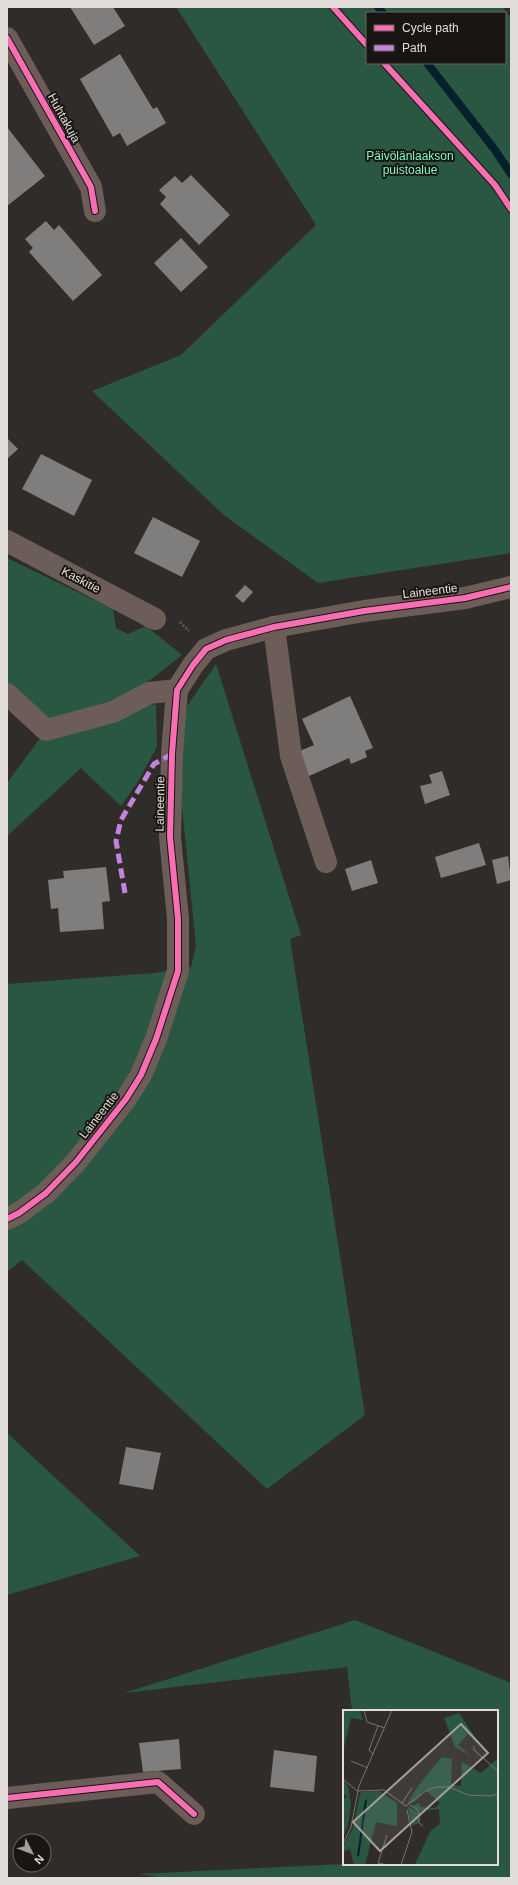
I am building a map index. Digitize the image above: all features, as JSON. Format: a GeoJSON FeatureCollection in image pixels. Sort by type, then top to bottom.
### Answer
{"type":"FeatureCollection","features":[{"type":"Feature","properties":{"kind":"street","name":"Huhtakuja"},"geometry":{"type":"LineString","coordinates":[[7,38],[91,187],[95,211]]}},
{"type":"Feature","properties":{"kind":"street","name":"Kaskitie"},"geometry":{"type":"LineString","coordinates":[[7,541],[155,619]]}},
{"type":"Feature","properties":{"kind":"street","name":"Laineentie"},"geometry":{"type":"LineString","coordinates":[[7,1219],[19,1213],[46,1193],[76,1162],[126,1099],[144,1068],[156,1039],[178,971],[178,919],[170,838],[172,754],[177,690],[184,678],[206,649],[226,640],[274,627],[364,611],[465,598],[511,587]]}},
{"type":"Feature","properties":{"kind":"street"},"geometry":{"type":"LineString","coordinates":[[274,627],[291,756],[326,862]]}},
{"type":"Feature","properties":{"kind":"street"},"geometry":{"type":"LineString","coordinates":[[7,694],[46,730],[113,712],[148,693],[177,690]]}},
{"type":"Feature","properties":{"kind":"street"},"geometry":{"type":"LineString","coordinates":[[7,1798],[158,1782],[194,1814]]}},
{"type":"Feature","properties":{"kind":"green space","name":"Päivölänlaakson puistoalue"},"geometry":{"type":"Polygon","coordinates":[[[176,7],[503,7],[511,18],[511,553],[318,583],[224,515],[92,391],[181,355],[316,225],[176,7]]]}},
{"type":"Feature","properties":{"kind":"green space"},"geometry":{"type":"Polygon","coordinates":[[[7,558],[113,609],[116,628],[128,634],[146,626],[182,655],[136,691],[99,709],[38,722],[7,694],[7,558]]]}},
{"type":"Feature","properties":{"kind":"green space"},"geometry":{"type":"Polygon","coordinates":[[[216,664],[301,935],[290,939],[365,1415],[267,1489],[22,1260],[7,1272],[7,984],[155,973],[191,967],[196,946],[178,767],[187,706],[216,664]]]}},
{"type":"Feature","properties":{"kind":"green space"},"geometry":{"type":"Polygon","coordinates":[[[145,703],[156,705],[157,747],[137,783],[121,806],[81,768],[7,836],[7,783],[46,730],[145,703]]]}},
{"type":"Feature","properties":{"kind":"green space"},"geometry":{"type":"Polygon","coordinates":[[[7,1433],[140,1556],[7,1595],[7,1433]]]}},
{"type":"Feature","properties":{"kind":"green space"},"geometry":{"type":"Polygon","coordinates":[[[355,1620],[511,1683],[511,1878],[165,1878],[138,1874],[343,1864],[498,1865],[498,1710],[352,1710],[347,1667],[124,1693],[355,1620]]]}},
{"type":"Feature","properties":{"kind":"building"},"geometry":{"type":"Polygon","coordinates":[[[70,7],[113,7],[125,26],[94,45],[70,7]]]}},
{"type":"Feature","properties":{"kind":"building"},"geometry":{"type":"Polygon","coordinates":[[[120,54],[153,109],[157,107],[166,123],[127,146],[120,133],[113,137],[80,79],[120,54]]]}},
{"type":"Feature","properties":{"kind":"building"},"geometry":{"type":"Polygon","coordinates":[[[7,127],[45,176],[7,206],[7,127]]]}},
{"type":"Feature","properties":{"kind":"building"},"geometry":{"type":"Polygon","coordinates":[[[191,175],[230,215],[199,245],[160,204],[166,197],[159,190],[175,176],[182,183],[191,175]]]}},
{"type":"Feature","properties":{"kind":"building"},"geometry":{"type":"Polygon","coordinates":[[[46,221],[54,230],[59,225],[102,275],[73,301],[29,252],[33,248],[25,239],[46,221]]]}},
{"type":"Feature","properties":{"kind":"building"},"geometry":{"type":"Polygon","coordinates":[[[181,238],[208,267],[181,292],[154,263],[181,238]]]}},
{"type":"Feature","properties":{"kind":"building"},"geometry":{"type":"Polygon","coordinates":[[[7,438],[18,449],[7,459],[7,438]]]}},
{"type":"Feature","properties":{"kind":"building"},"geometry":{"type":"Polygon","coordinates":[[[41,454],[92,480],[74,516],[22,489],[41,454]]]}},
{"type":"Feature","properties":{"kind":"building"},"geometry":{"type":"Polygon","coordinates":[[[153,517],[200,541],[182,577],[134,553],[153,517]]]}},
{"type":"Feature","properties":{"kind":"building"},"geometry":{"type":"Polygon","coordinates":[[[245,585],[253,592],[243,603],[235,596],[245,585]]]}},
{"type":"Feature","properties":{"kind":"building"},"geometry":{"type":"Polygon","coordinates":[[[350,696],[373,748],[365,751],[367,757],[351,764],[349,758],[307,777],[297,752],[314,745],[302,719],[350,696]]]}},
{"type":"Feature","properties":{"kind":"building"},"geometry":{"type":"Polygon","coordinates":[[[442,771],[450,795],[425,804],[420,786],[432,783],[429,775],[442,771]]]}},
{"type":"Feature","properties":{"kind":"building"},"geometry":{"type":"Polygon","coordinates":[[[479,843],[486,865],[441,878],[435,857],[479,843]]]}},
{"type":"Feature","properties":{"kind":"building"},"geometry":{"type":"Polygon","coordinates":[[[508,856],[511,880],[497,884],[492,860],[508,856]]]}},
{"type":"Feature","properties":{"kind":"building"},"geometry":{"type":"Polygon","coordinates":[[[371,860],[378,883],[352,891],[345,869],[371,860]]]}},
{"type":"Feature","properties":{"kind":"building"},"geometry":{"type":"Polygon","coordinates":[[[106,867],[110,901],[102,902],[104,929],[60,932],[58,908],[51,909],[48,880],[64,878],[63,871],[106,867]]]}},
{"type":"Feature","properties":{"kind":"building"},"geometry":{"type":"Polygon","coordinates":[[[126,1447],[161,1453],[153,1490],[119,1484],[126,1447]]]}},
{"type":"Feature","properties":{"kind":"building"},"geometry":{"type":"Polygon","coordinates":[[[179,1739],[181,1769],[143,1772],[139,1743],[179,1739]]]}},
{"type":"Feature","properties":{"kind":"building"},"geometry":{"type":"Polygon","coordinates":[[[274,1750],[317,1756],[314,1792],[270,1787],[274,1750]]]}},
{"type":"Feature","properties":{"kind":"waterway"},"geometry":{"type":"LineString","coordinates":[[378,7],[382,12]]}},
{"type":"Feature","properties":{"kind":"waterway"},"geometry":{"type":"LineString","coordinates":[[428,64],[495,150],[511,174]]}},
{"type":"Feature","properties":{"kind":"marked path"},"geometry":{"type":"LineString","coordinates":[[125,893],[116,841],[121,820],[154,764],[172,754]]}},
{"type":"Feature","properties":{"kind":"cycle path"},"geometry":{"type":"LineString","coordinates":[[333,7],[366,44]]}},
{"type":"Feature","properties":{"kind":"cycle path"},"geometry":{"type":"LineString","coordinates":[[7,38],[91,187],[95,211]]}},
{"type":"Feature","properties":{"kind":"cycle path"},"geometry":{"type":"LineString","coordinates":[[385,64],[495,185],[511,209]]}},
{"type":"Feature","properties":{"kind":"cycle path"},"geometry":{"type":"LineString","coordinates":[[7,1219],[19,1213],[46,1193],[76,1162],[126,1099],[141,1075],[156,1039],[178,971],[178,919],[170,837],[172,754],[177,690],[193,665],[206,649],[226,640],[274,627],[364,611],[465,598],[511,587]]}},
{"type":"Feature","properties":{"kind":"cycle path"},"geometry":{"type":"LineString","coordinates":[[7,1798],[158,1782],[194,1814]]}}]}
